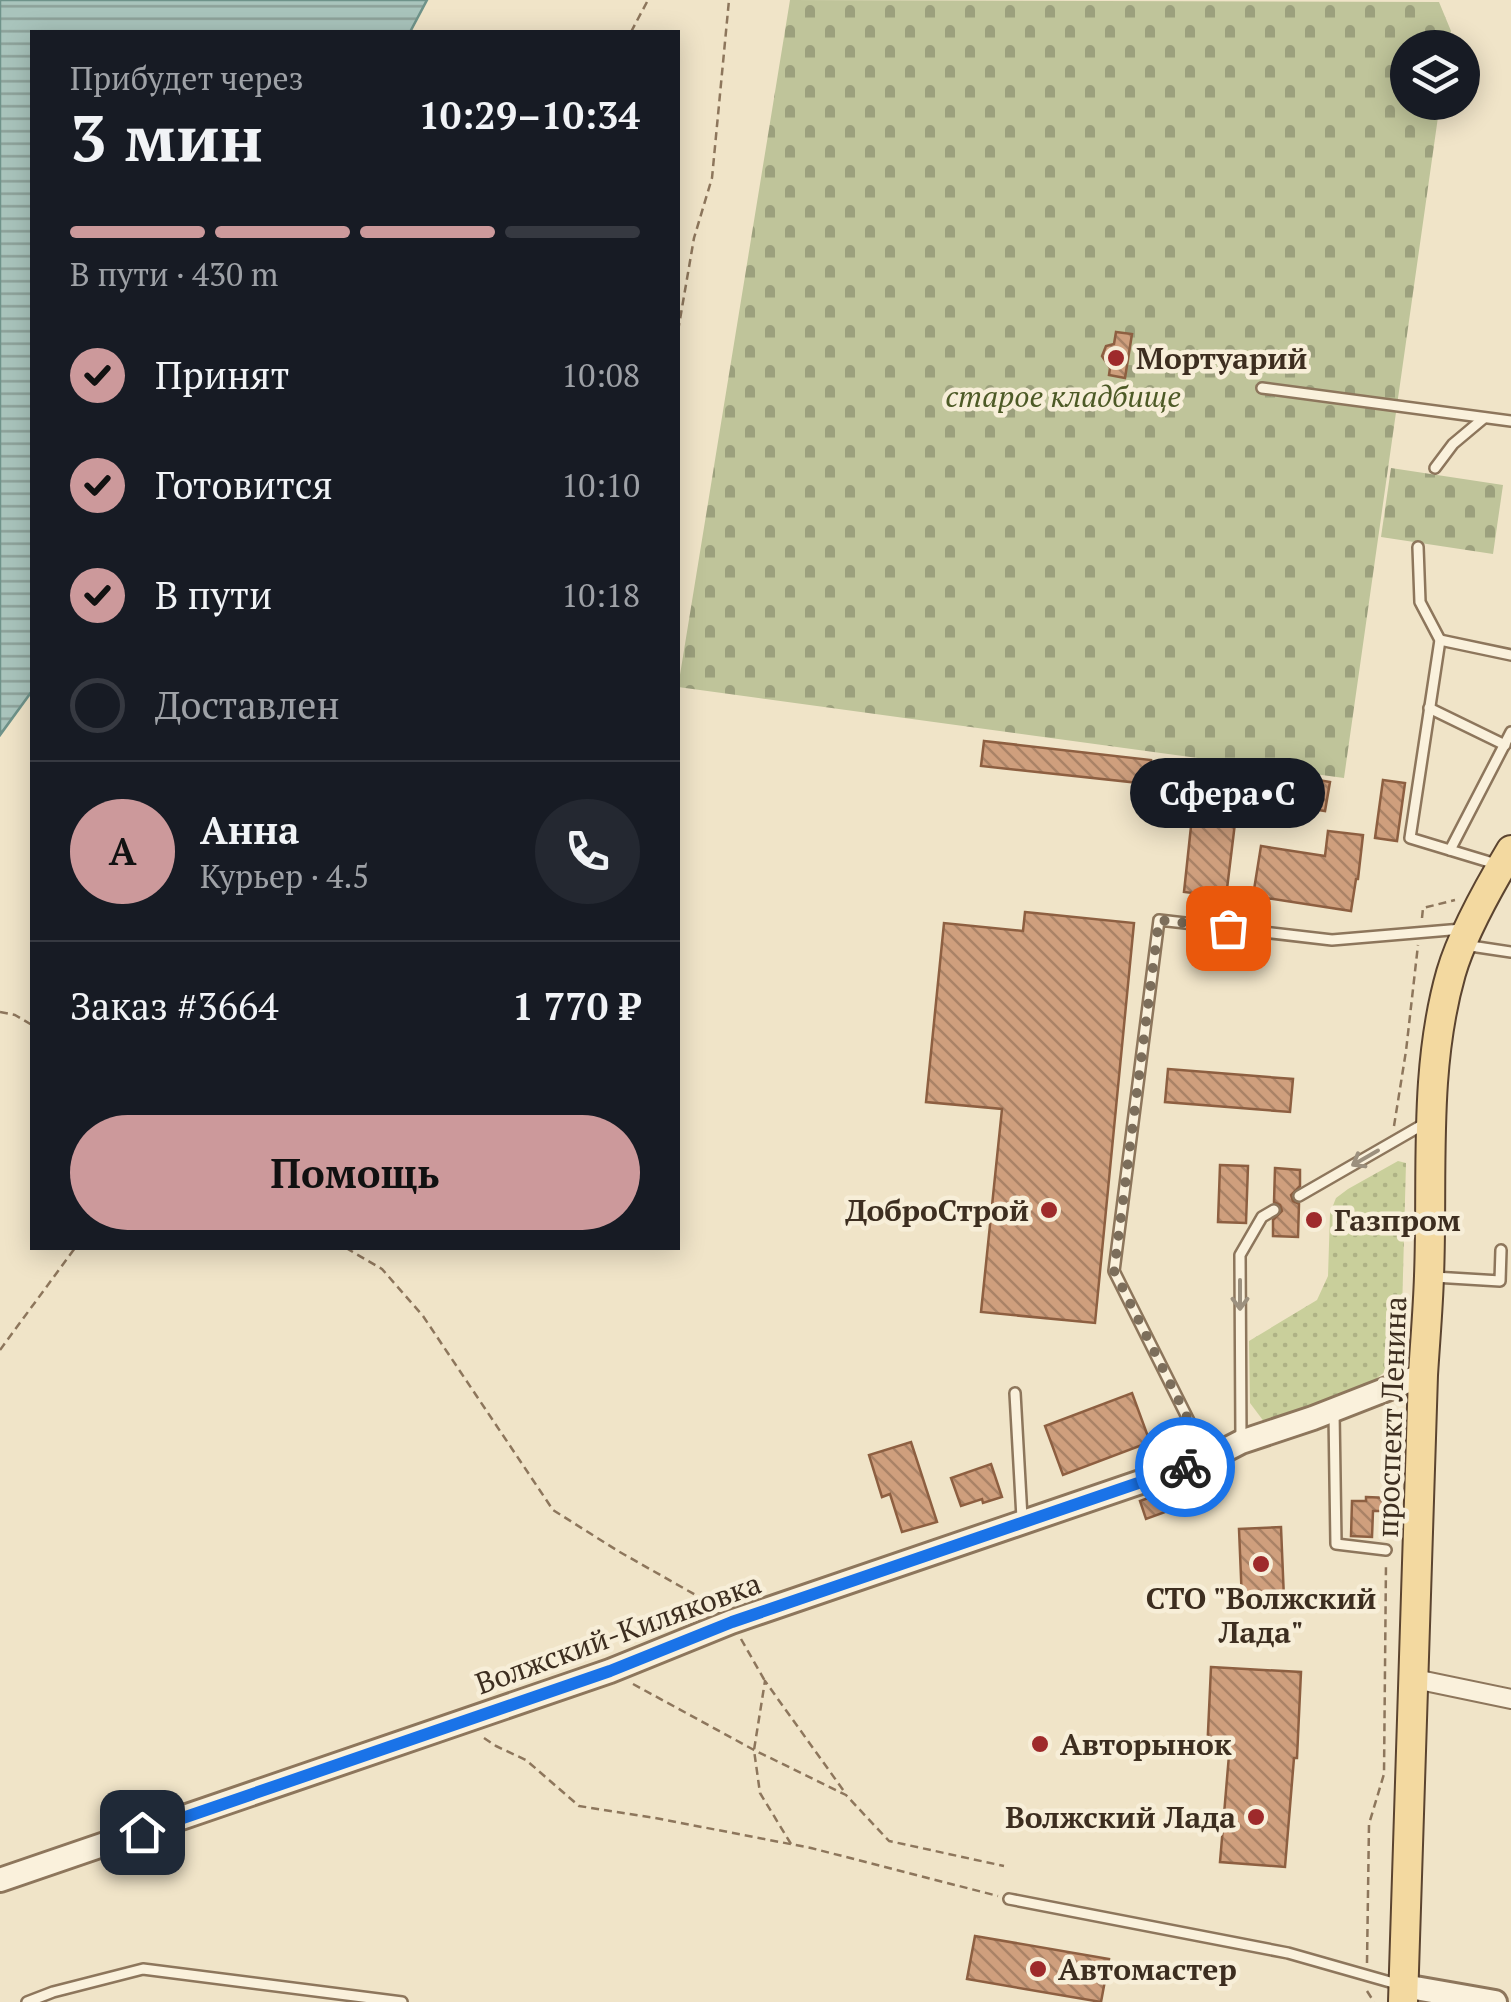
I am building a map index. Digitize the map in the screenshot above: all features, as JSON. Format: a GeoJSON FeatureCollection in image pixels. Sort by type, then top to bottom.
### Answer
{"type":"FeatureCollection","features":[{"type":"Feature","properties":{"kind":"main road","name":"проспект Ленина"},"geometry":{"type":"LineString","coordinates":[[1404,1994],[1429,1277],[1430,1120],[1440,1019],[1452,970],[1506,858]]}},
{"type":"Feature","properties":{"kind":"street","name":"Волжский-Киляковка"},"geometry":{"type":"LineString","coordinates":[[0,1880],[610,1671],[732,1622],[1208,1459],[1241,1442],[1423,1375]]}},
{"type":"Feature","properties":{"kind":"street"},"geometry":{"type":"LineString","coordinates":[[1415,1680],[1511,1699]]}},
{"type":"Feature","properties":{"kind":"street"},"geometry":{"type":"LineString","coordinates":[[1404,1994],[1495,2002]]}},
{"type":"Feature","properties":{"kind":"lane"},"geometry":{"type":"LineString","coordinates":[[1262,388],[1511,421]]}},
{"type":"Feature","properties":{"kind":"lane"},"geometry":{"type":"LineString","coordinates":[[1436,468],[1453,444],[1484,418]]}},
{"type":"Feature","properties":{"kind":"lane"},"geometry":{"type":"LineString","coordinates":[[1418,548],[1420,602],[1440,640],[1410,838],[1450,850],[1506,858]]}},
{"type":"Feature","properties":{"kind":"lane"},"geometry":{"type":"LineString","coordinates":[[1440,640],[1511,655]]}},
{"type":"Feature","properties":{"kind":"lane"},"geometry":{"type":"LineString","coordinates":[[1428,708],[1506,745]]}},
{"type":"Feature","properties":{"kind":"lane"},"geometry":{"type":"LineString","coordinates":[[1450,850],[1511,732]]}},
{"type":"Feature","properties":{"kind":"lane"},"geometry":{"type":"LineString","coordinates":[[1208,1459],[1114,1271],[1159,920],[1332,940],[1420,933],[1466,937],[1511,952]]}},
{"type":"Feature","properties":{"kind":"lane"},"geometry":{"type":"LineString","coordinates":[[1299,1196],[1430,1120]]}},
{"type":"Feature","properties":{"kind":"lane"},"geometry":{"type":"LineString","coordinates":[[1241,1442],[1240,1255],[1262,1217],[1274,1210]]}},
{"type":"Feature","properties":{"kind":"lane"},"geometry":{"type":"LineString","coordinates":[[1429,1277],[1500,1282],[1501,1250]]}},
{"type":"Feature","properties":{"kind":"lane"},"geometry":{"type":"LineString","coordinates":[[1014,1393],[1022,1521]]}},
{"type":"Feature","properties":{"kind":"lane"},"geometry":{"type":"LineString","coordinates":[[1334,1410],[1336,1544],[1386,1550]]}},
{"type":"Feature","properties":{"kind":"lane"},"geometry":{"type":"LineString","coordinates":[[1010,1899],[1288,1954],[1367,1975],[1404,1994]]}},
{"type":"Feature","properties":{"kind":"lane"},"geometry":{"type":"LineString","coordinates":[[27,2002],[143,1969],[402,2002]]}},
{"type":"Feature","properties":{"kind":"path"},"geometry":{"type":"LineString","coordinates":[[633,30],[648,0]]}},
{"type":"Feature","properties":{"kind":"path"},"geometry":{"type":"LineString","coordinates":[[680,319],[694,238],[712,178],[729,0]]}},
{"type":"Feature","properties":{"kind":"path"},"geometry":{"type":"LineString","coordinates":[[1392,1142],[1424,908],[1455,900]]}},
{"type":"Feature","properties":{"kind":"path"},"geometry":{"type":"LineString","coordinates":[[0,1012],[30,1024]]}},
{"type":"Feature","properties":{"kind":"path"},"geometry":{"type":"LineString","coordinates":[[0,1350],[74,1250]]}},
{"type":"Feature","properties":{"kind":"path"},"geometry":{"type":"LineString","coordinates":[[350,1250],[382,1268],[423,1316],[553,1510],[718,1608],[732,1622],[766,1681],[846,1795],[889,1841],[1004,1866]]}},
{"type":"Feature","properties":{"kind":"path"},"geometry":{"type":"LineString","coordinates":[[1374,2002],[1367,1992],[1368,1824],[1384,1774],[1386,1550]]}},
{"type":"Feature","properties":{"kind":"path"},"geometry":{"type":"LineString","coordinates":[[610,1671],[846,1795]]}},
{"type":"Feature","properties":{"kind":"path"},"geometry":{"type":"LineString","coordinates":[[766,1681],[754,1750],[760,1793],[791,1844]]}},
{"type":"Feature","properties":{"kind":"path"},"geometry":{"type":"LineString","coordinates":[[462,1722],[496,1746],[526,1760],[579,1806],[791,1844],[1010,1899]]}},
{"type":"Feature","properties":{"kind":"green space","name":"старое кладбище"},"geometry":{"type":"Polygon","coordinates":[[[790,0],[1439,2],[1451,30],[1390,30],[1390,120],[1438,120],[1344,778],[680,687],[790,0]]]}},
{"type":"Feature","properties":{"kind":"green space"},"geometry":{"type":"Polygon","coordinates":[[[1391,468],[1503,485],[1493,554],[1381,537],[1391,468]]]}},
{"type":"Feature","properties":{"kind":"green space"},"geometry":{"type":"Polygon","coordinates":[[[1398,1161],[1406,1163],[1401,1349],[1391,1367],[1372,1382],[1265,1423],[1250,1403],[1249,1341],[1317,1300],[1328,1276],[1330,1213],[1336,1198],[1398,1161]]]}},
{"type":"Feature","properties":{"kind":"water"},"geometry":{"type":"Polygon","coordinates":[[[0,0],[427,0],[411,30],[30,30],[30,694],[0,735],[0,0]]]}},
{"type":"Feature","properties":{"kind":"building"},"geometry":{"type":"Polygon","coordinates":[[[1116,332],[1132,334],[1125,378],[1109,375],[1110,368],[1102,356],[1106,346],[1114,344],[1116,332]]]}},
{"type":"Feature","properties":{"kind":"building"},"geometry":{"type":"Polygon","coordinates":[[[984,741],[1151,760],[1149,784],[981,766],[984,741]]]}},
{"type":"Feature","properties":{"kind":"building"},"geometry":{"type":"Polygon","coordinates":[[[1207,760],[1330,782],[1325,811],[1262,801],[1264,787],[1237,782],[1230,822],[1235,823],[1226,897],[1184,892],[1192,817],[1198,818],[1207,760]]]}},
{"type":"Feature","properties":{"kind":"building"},"geometry":{"type":"Polygon","coordinates":[[[1383,780],[1405,783],[1397,841],[1375,838],[1383,780]]]}},
{"type":"Feature","properties":{"kind":"building"},"geometry":{"type":"Polygon","coordinates":[[[1328,831],[1363,835],[1351,911],[1253,896],[1261,846],[1325,856],[1328,831]]]}},
{"type":"Feature","properties":{"kind":"building","name":"ДоброСтрой"},"geometry":{"type":"Polygon","coordinates":[[[1025,912],[1134,923],[1095,1323],[981,1312],[1002,1109],[926,1102],[944,923],[1023,931],[1025,912]]]}},
{"type":"Feature","properties":{"kind":"building"},"geometry":{"type":"Polygon","coordinates":[[[1168,1069],[1293,1079],[1290,1112],[1165,1102],[1168,1069]]]}},
{"type":"Feature","properties":{"kind":"building"},"geometry":{"type":"Polygon","coordinates":[[[1220,1165],[1248,1166],[1246,1223],[1218,1222],[1220,1165]]]}},
{"type":"Feature","properties":{"kind":"building"},"geometry":{"type":"Polygon","coordinates":[[[1275,1168],[1300,1170],[1300,1186],[1291,1195],[1299,1204],[1298,1237],[1273,1236],[1273,1220],[1282,1211],[1274,1202],[1275,1168]]]}},
{"type":"Feature","properties":{"kind":"building"},"geometry":{"type":"Polygon","coordinates":[[[1132,1393],[1150,1442],[1063,1475],[1045,1426],[1132,1393]]]}},
{"type":"Feature","properties":{"kind":"building"},"geometry":{"type":"Polygon","coordinates":[[[911,1442],[937,1522],[902,1532],[890,1494],[882,1497],[869,1455],[911,1442]]]}},
{"type":"Feature","properties":{"kind":"building"},"geometry":{"type":"Polygon","coordinates":[[[991,1464],[1002,1497],[961,1506],[951,1478],[991,1464]]]}},
{"type":"Feature","properties":{"kind":"building"},"geometry":{"type":"Polygon","coordinates":[[[1194,1481],[1201,1499],[1146,1519],[1140,1501],[1194,1481]]]}},
{"type":"Feature","properties":{"kind":"building"},"geometry":{"type":"Polygon","coordinates":[[[1366,1497],[1390,1498],[1390,1511],[1373,1511],[1372,1537],[1351,1536],[1352,1501],[1366,1501],[1366,1497]]]}},
{"type":"Feature","properties":{"kind":"building","name":"СТО \"Волжский Лада\""},"geometry":{"type":"Polygon","coordinates":[[[1281,1527],[1284,1599],[1242,1601],[1239,1529],[1281,1527]]]}},
{"type":"Feature","properties":{"kind":"building"},"geometry":{"type":"Polygon","coordinates":[[[1211,1667],[1301,1672],[1297,1758],[1285,1867],[1220,1862],[1229,1755],[1207,1754],[1211,1667]]]}},
{"type":"Feature","properties":{"kind":"building","name":"Автомастер"},"geometry":{"type":"Polygon","coordinates":[[[975,1936],[1109,1959],[1101,2002],[967,1979],[975,1936]]]}},
{"type":"Feature","properties":{"kind":"way so far"},"geometry":{"type":"LineString","coordinates":[[1185,1467],[1208,1459],[1114,1271],[1159,920],[1228,928]]}},
{"type":"Feature","properties":{"kind":"place","name":"Мортуарий"},"geometry":{"type":"Point","coordinates":[1116,358]}},
{"type":"Feature","properties":{"kind":"place","name":"Сфера•С"},"geometry":{"type":"Point","coordinates":[1228,928]}},
{"type":"Feature","properties":{"kind":"place","name":"ДоброСтрой"},"geometry":{"type":"Point","coordinates":[1049,1210]}},
{"type":"Feature","properties":{"kind":"place","name":"Газпром"},"geometry":{"type":"Point","coordinates":[1314,1220]}},
{"type":"Feature","properties":{"kind":"place","name":"СТО \"Волжский Лада\""},"geometry":{"type":"Point","coordinates":[1261,1564]}},
{"type":"Feature","properties":{"kind":"place","name":"Авторынок"},"geometry":{"type":"Point","coordinates":[1040,1744]}},
{"type":"Feature","properties":{"kind":"place","name":"Волжский Лада"},"geometry":{"type":"Point","coordinates":[1256,1817]}},
{"type":"Feature","properties":{"kind":"place","name":"Автомастер"},"geometry":{"type":"Point","coordinates":[1038,1969]}},
{"type":"Feature","properties":{"kind":"route"},"geometry":{"type":"LineString","coordinates":[[142,1832],[610,1671],[732,1622],[1185,1467]]}}]}
